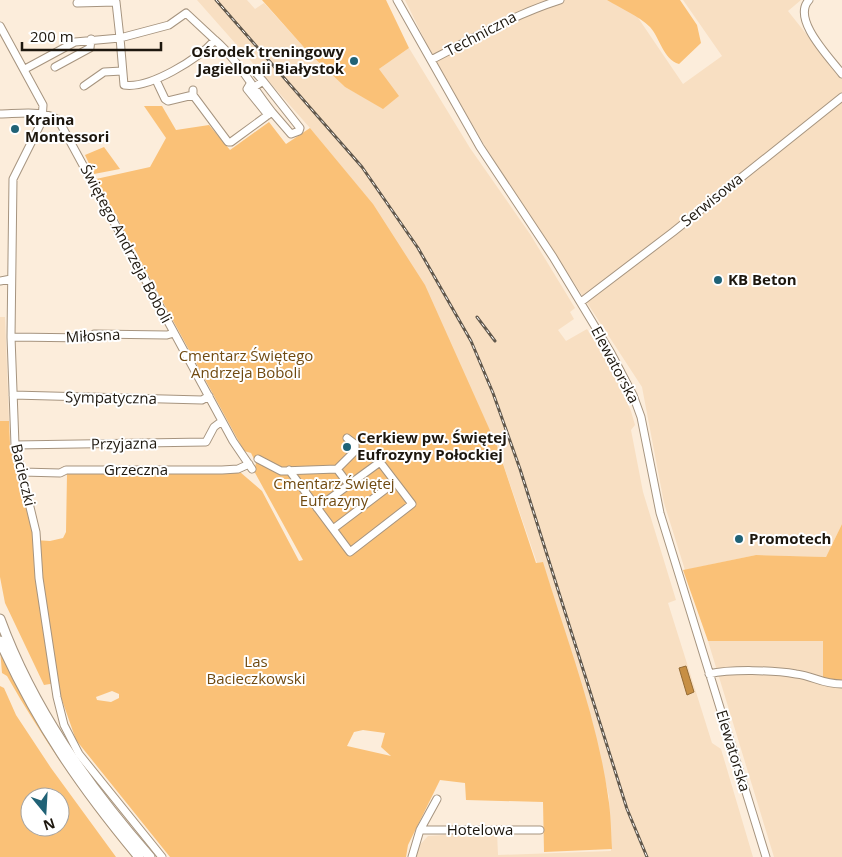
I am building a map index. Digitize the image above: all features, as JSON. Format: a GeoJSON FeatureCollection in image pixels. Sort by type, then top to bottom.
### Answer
{"type":"FeatureCollection","features":[{"type":"Feature","properties":{"kind":"main road"},"geometry":{"type":"LineString","coordinates":[[0,619],[34,694],[61,741],[94,788],[150,857]]}},
{"type":"Feature","properties":{"kind":"main road"},"geometry":{"type":"LineString","coordinates":[[0,641],[31,705],[54,745],[96,805],[139,857]]}},
{"type":"Feature","properties":{"kind":"street","name":"Elewatorska"},"geometry":{"type":"LineString","coordinates":[[397,0],[480,146],[581,302],[624,376],[637,406],[660,512],[766,857]]}},
{"type":"Feature","properties":{"kind":"street","name":"Techniczna"},"geometry":{"type":"LineString","coordinates":[[431,60],[498,23],[528,10],[560,0]]}},
{"type":"Feature","properties":{"kind":"street"},"geometry":{"type":"LineString","coordinates":[[809,0],[804,5],[806,25],[842,74]]}},
{"type":"Feature","properties":{"kind":"street"},"geometry":{"type":"LineString","coordinates":[[77,3],[116,2],[124,85],[149,83],[156,80],[207,49],[215,40]]}},
{"type":"Feature","properties":{"kind":"street"},"geometry":{"type":"LineString","coordinates":[[25,69],[75,42],[91,39],[120,38],[169,24],[186,13],[243,69],[270,113],[291,134],[299,131],[300,128],[256,72]]}},
{"type":"Feature","properties":{"kind":"street"},"geometry":{"type":"LineString","coordinates":[[0,26],[41,98],[43,115],[0,114]]}},
{"type":"Feature","properties":{"kind":"street"},"geometry":{"type":"LineString","coordinates":[[55,67],[90,48],[91,39]]}},
{"type":"Feature","properties":{"kind":"street"},"geometry":{"type":"LineString","coordinates":[[84,86],[104,72],[122,71]]}},
{"type":"Feature","properties":{"kind":"street"},"geometry":{"type":"LineString","coordinates":[[156,80],[165,100],[168,101],[193,93],[228,142],[231,142],[270,113]]}},
{"type":"Feature","properties":{"kind":"street"},"geometry":{"type":"LineString","coordinates":[[252,86],[263,81]]}},
{"type":"Feature","properties":{"kind":"street","name":"Serwisowa"},"geometry":{"type":"LineString","coordinates":[[581,302],[673,232],[842,97]]}},
{"type":"Feature","properties":{"kind":"street","name":"Bacieczki"},"geometry":{"type":"LineString","coordinates":[[43,115],[40,127],[13,179],[11,337],[15,445],[36,532],[39,578],[63,720],[69,737],[84,762],[162,857]]}},
{"type":"Feature","properties":{"kind":"street","name":"Świętego Andrzeja Boboli"},"geometry":{"type":"LineString","coordinates":[[43,115],[55,117],[60,123],[238,450],[250,466]]}},
{"type":"Feature","properties":{"kind":"street"},"geometry":{"type":"LineString","coordinates":[[0,281],[11,279]]}},
{"type":"Feature","properties":{"kind":"street","name":"Miłosna"},"geometry":{"type":"LineString","coordinates":[[11,337],[89,338],[94,334],[167,336],[174,333]]}},
{"type":"Feature","properties":{"kind":"street","name":"Sympatyczna"},"geometry":{"type":"LineString","coordinates":[[13,396],[202,400],[209,396]]}},
{"type":"Feature","properties":{"kind":"street","name":"Przyjazna"},"geometry":{"type":"LineString","coordinates":[[15,445],[206,442],[214,427],[222,421]]}},
{"type":"Feature","properties":{"kind":"street"},"geometry":{"type":"LineString","coordinates":[[258,459],[281,470],[337,470],[355,451],[355,444],[347,438]]}},
{"type":"Feature","properties":{"kind":"street"},"geometry":{"type":"LineString","coordinates":[[289,470],[317,508],[350,552],[412,504],[380,462],[317,508]]}},
{"type":"Feature","properties":{"kind":"street","name":"Grzeczna"},"geometry":{"type":"LineString","coordinates":[[22,472],[60,473],[66,470],[222,470],[250,466]]}},
{"type":"Feature","properties":{"kind":"street"},"geometry":{"type":"LineString","coordinates":[[337,470],[348,485]]}},
{"type":"Feature","properties":{"kind":"street"},"geometry":{"type":"LineString","coordinates":[[333,529],[395,482]]}},
{"type":"Feature","properties":{"kind":"street"},"geometry":{"type":"LineString","coordinates":[[709,674],[723,671],[792,673],[822,683],[842,684]]}},
{"type":"Feature","properties":{"kind":"street","name":"Hotelowa"},"geometry":{"type":"LineString","coordinates":[[412,857],[420,830],[437,799]]}},
{"type":"Feature","properties":{"kind":"street","name":"Hotelowa"},"geometry":{"type":"LineString","coordinates":[[420,830],[540,830]]}},
{"type":"Feature","properties":{"kind":"shaded area"},"geometry":{"type":"Polygon","coordinates":[[[197,0],[247,0],[255,9],[264,3],[309,53],[345,87],[383,108],[379,69],[409,48],[470,148],[530,234],[575,308],[570,312],[574,319],[558,330],[566,341],[587,329],[612,370],[631,411],[635,425],[631,430],[643,492],[676,600],[668,603],[712,743],[721,749],[753,857],[415,857],[416,849],[428,836],[461,834],[464,837],[471,837],[477,833],[497,832],[498,855],[611,851],[609,797],[592,721],[542,562],[537,563],[497,446],[469,385],[370,201],[310,128],[197,0]]]}},
{"type":"Feature","properties":{"kind":"shaded area"},"geometry":{"type":"Polygon","coordinates":[[[405,0],[626,0],[683,84],[722,56],[683,0],[801,0],[788,11],[842,79],[842,524],[826,557],[756,555],[685,570],[664,503],[642,387],[488,151],[436,63],[405,0]]]}},
{"type":"Feature","properties":{"kind":"shaded area"},"geometry":{"type":"Polygon","coordinates":[[[0,317],[5,317],[9,421],[0,421],[0,317]]]}},
{"type":"Feature","properties":{"kind":"shaded area"},"geometry":{"type":"Polygon","coordinates":[[[708,641],[823,641],[823,679],[842,680],[842,857],[774,857],[708,641]]]}},
{"type":"Feature","properties":{"kind":"shaded area"},"geometry":{"type":"Polygon","coordinates":[[[686,666],[694,692],[687,695],[679,668],[686,666]]]}},
{"type":"Feature","properties":{"kind":"green space","name":"Ośrodek treningowy Jagiellonii Białystok"},"geometry":{"type":"Polygon","coordinates":[[[262,0],[386,0],[409,48],[379,69],[399,96],[383,109],[345,87],[309,53],[262,0]]]}},
{"type":"Feature","properties":{"kind":"green space"},"geometry":{"type":"Polygon","coordinates":[[[607,0],[680,0],[697,25],[701,43],[679,64],[669,58],[646,23],[607,0]]]}},
{"type":"Feature","properties":{"kind":"green space"},"geometry":{"type":"Polygon","coordinates":[[[144,106],[162,106],[176,130],[209,125],[230,150],[269,122],[286,144],[310,128],[373,204],[425,285],[497,446],[536,563],[543,562],[589,707],[603,766],[609,803],[612,849],[544,852],[543,802],[466,800],[465,783],[440,780],[408,845],[406,857],[170,857],[76,740],[56,683],[44,685],[5,603],[0,577],[0,421],[9,421],[10,444],[13,448],[34,540],[50,541],[63,538],[66,532],[67,474],[240,472],[262,491],[299,561],[303,560],[254,471],[256,463],[251,453],[244,451],[96,179],[150,167],[166,138],[144,106]],[[112,691],[96,697],[97,700],[111,702],[119,698],[119,694],[112,691]],[[363,730],[354,732],[347,746],[391,756],[381,747],[385,733],[363,730]]]}},
{"type":"Feature","properties":{"kind":"green space"},"geometry":{"type":"Polygon","coordinates":[[[104,147],[120,169],[94,174],[85,155],[104,147]]]}},
{"type":"Feature","properties":{"kind":"green space"},"geometry":{"type":"Polygon","coordinates":[[[842,524],[842,680],[823,680],[823,641],[708,641],[683,570],[756,555],[826,557],[842,524]]]}},
{"type":"Feature","properties":{"kind":"green space"},"geometry":{"type":"Polygon","coordinates":[[[0,649],[29,706],[60,758],[95,807],[135,857],[132,857],[98,814],[50,747],[7,676],[2,673],[0,649]]]}},
{"type":"Feature","properties":{"kind":"green space"},"geometry":{"type":"Polygon","coordinates":[[[0,686],[4,688],[16,715],[65,787],[20,787],[20,837],[70,837],[70,794],[116,857],[0,857],[0,686]]]}},
{"type":"Feature","properties":{"kind":"railway"},"geometry":{"type":"LineString","coordinates":[[216,0],[362,167],[418,248],[471,341],[493,393],[520,469],[627,809],[647,857]]}},
{"type":"Feature","properties":{"kind":"railway"},"geometry":{"type":"LineString","coordinates":[[477,317],[495,341]]}},
{"type":"Feature","properties":{"kind":"place","name":"Ośrodek treningowy Jagiellonii Białystok"},"geometry":{"type":"Point","coordinates":[354,61]}},
{"type":"Feature","properties":{"kind":"place","name":"Kraina Montessori"},"geometry":{"type":"Point","coordinates":[15,129]}},
{"type":"Feature","properties":{"kind":"place","name":"KB Beton"},"geometry":{"type":"Point","coordinates":[718,280]}},
{"type":"Feature","properties":{"kind":"place","name":"Cerkiew pw. Świętej Eufrozyny Połockiej"},"geometry":{"type":"Point","coordinates":[347,447]}},
{"type":"Feature","properties":{"kind":"place","name":"Promotech"},"geometry":{"type":"Point","coordinates":[739,539]}},
{"type":"Feature","properties":{"kind":"park label","name":"Cmentarz Świętego Andrzeja Boboli"},"geometry":{"type":"Point","coordinates":[246,364]}},
{"type":"Feature","properties":{"kind":"park label","name":"Cmentarz Świętej Eufrazyny"},"geometry":{"type":"Point","coordinates":[334,492]}},
{"type":"Feature","properties":{"kind":"park label","name":"Las Bacieczkowski"},"geometry":{"type":"Point","coordinates":[256,670]}}]}
